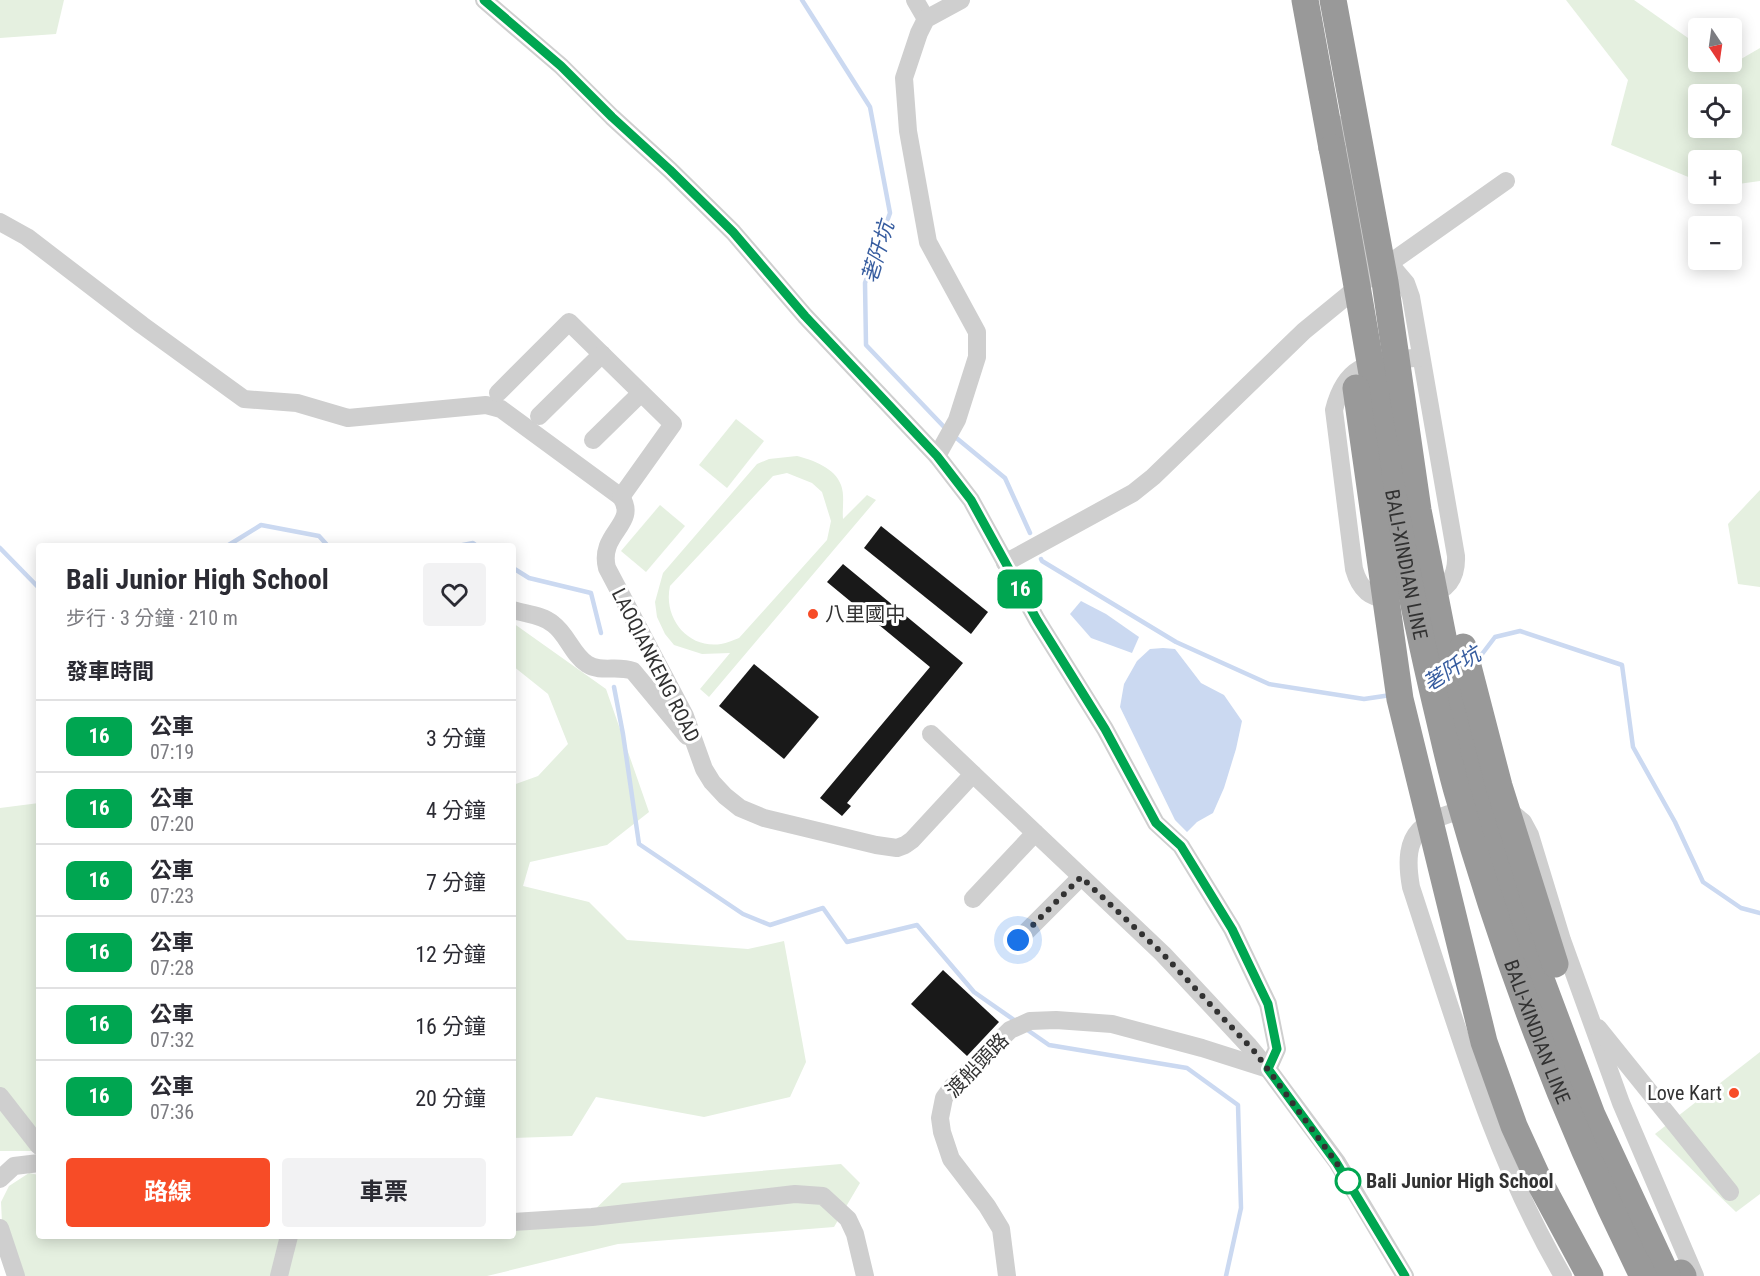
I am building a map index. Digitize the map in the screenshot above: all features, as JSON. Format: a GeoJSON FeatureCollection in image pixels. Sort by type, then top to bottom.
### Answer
{"type":"FeatureCollection","features":[{"type":"Feature","properties":{"kind":"highway","name":"BALI-XINDIAN LINE"},"geometry":{"type":"LineString","coordinates":[[1305,0],[1351,243],[1395,514],[1425,661],[1456,791],[1510,958],[1568,1114],[1609,1209],[1642,1276]]}},
{"type":"Feature","properties":{"kind":"highway","name":"BALI-XINDIAN LINE"},"geometry":{"type":"LineString","coordinates":[[1333,0],[1382,274],[1418,510],[1447,657],[1478,787],[1530,950],[1592,1115],[1681,1275]]}},
{"type":"Feature","properties":{"kind":"highway"},"geometry":{"type":"LineString","coordinates":[[1332,148],[1339,262],[1400,699],[1484,1042],[1514,1126],[1541,1185],[1590,1276]]}},
{"type":"Feature","properties":{"kind":"street"},"geometry":{"type":"LineString","coordinates":[[484,0],[561,66],[670,170],[733,232],[805,316],[941,449],[1005,563],[1105,729],[1156,823],[1181,846],[1232,929],[1268,1004],[1277,1049],[1268,1069]]}},
{"type":"Feature","properties":{"kind":"street"},"geometry":{"type":"LineString","coordinates":[[915,0],[926,20]]}},
{"type":"Feature","properties":{"kind":"street"},"geometry":{"type":"LineString","coordinates":[[941,449],[955,423],[977,357],[977,332],[928,242],[908,131],[904,78],[919,33],[926,20],[961,0]]}},
{"type":"Feature","properties":{"kind":"street"},"geometry":{"type":"LineString","coordinates":[[1319,0],[1382,274]]}},
{"type":"Feature","properties":{"kind":"street"},"geometry":{"type":"LineString","coordinates":[[1005,563],[1133,494],[1304,331],[1506,181]]}},
{"type":"Feature","properties":{"kind":"street"},"geometry":{"type":"LineString","coordinates":[[0,222],[27,237],[244,399],[297,403],[348,418],[492,399],[569,322],[673,424],[621,497],[501,409],[492,399]]}},
{"type":"Feature","properties":{"kind":"street"},"geometry":{"type":"LineString","coordinates":[[1382,274],[1406,284],[1411,297],[1457,568],[1453,578],[1439,592],[1383,599],[1374,597],[1365,590],[1357,580],[1354,569],[1334,410],[1339,392],[1347,378],[1361,368],[1377,363],[1421,357]]}},
{"type":"Feature","properties":{"kind":"street"},"geometry":{"type":"LineString","coordinates":[[539,416],[602,354]]}},
{"type":"Feature","properties":{"kind":"street"},"geometry":{"type":"LineString","coordinates":[[593,440],[641,393]]}},
{"type":"Feature","properties":{"kind":"street","name":"LAOQIANKENG ROAD"},"geometry":{"type":"LineString","coordinates":[[621,497],[626,511],[624,519],[608,543],[605,560],[607,568],[686,716],[704,770],[712,782],[740,808],[764,818],[897,848],[912,840],[973,774]]}},
{"type":"Feature","properties":{"kind":"street"},"geometry":{"type":"LineString","coordinates":[[1422,595],[1443,690],[1473,807]]}},
{"type":"Feature","properties":{"kind":"street"},"geometry":{"type":"LineString","coordinates":[[516,611],[552,622],[577,655],[587,664],[603,669],[626,668],[633,671],[698,749]]}},
{"type":"Feature","properties":{"kind":"street"},"geometry":{"type":"LineString","coordinates":[[931,734],[1163,954],[1249,1046],[1336,1162],[1405,1276]]}},
{"type":"Feature","properties":{"kind":"street"},"geometry":{"type":"LineString","coordinates":[[1563,1276],[1519,1190],[1493,1131],[1411,888],[1408,867],[1410,849],[1416,834],[1434,818],[1473,807],[1492,806],[1511,813],[1523,822],[1538,856],[1562,940],[1681,1275]]}},
{"type":"Feature","properties":{"kind":"street"},"geometry":{"type":"LineString","coordinates":[[973,899],[1035,832]]}},
{"type":"Feature","properties":{"kind":"street"},"geometry":{"type":"LineString","coordinates":[[1018,940],[1081,877]]}},
{"type":"Feature","properties":{"kind":"street"},"geometry":{"type":"LineString","coordinates":[[1590,1017],[1730,1192]]}},
{"type":"Feature","properties":{"kind":"street","name":"渡船頭路"},"geometry":{"type":"LineString","coordinates":[[1007,1276],[1000,1229],[987,1206],[951,1158],[940,1118],[944,1098],[952,1086],[1011,1030],[1030,1021],[1056,1020],[1112,1024],[1202,1048],[1268,1069]]}},
{"type":"Feature","properties":{"kind":"street"},"geometry":{"type":"LineString","coordinates":[[0,1096],[36,1142]]}},
{"type":"Feature","properties":{"kind":"street"},"geometry":{"type":"LineString","coordinates":[[0,1179],[14,1166],[36,1163]]}},
{"type":"Feature","properties":{"kind":"street"},"geometry":{"type":"LineString","coordinates":[[516,1222],[592,1217],[795,1194],[823,1196],[848,1219],[855,1234],[865,1276]]}},
{"type":"Feature","properties":{"kind":"street"},"geometry":{"type":"LineString","coordinates":[[0,1227],[16,1276]]}},
{"type":"Feature","properties":{"kind":"street"},"geometry":{"type":"LineString","coordinates":[[279,1276],[288,1239]]}},
{"type":"Feature","properties":{"kind":"green space"},"geometry":{"type":"Polygon","coordinates":[[[0,0],[64,0],[56,34],[0,38],[0,0]]]}},
{"type":"Feature","properties":{"kind":"green space"},"geometry":{"type":"Polygon","coordinates":[[[1566,0],[1634,0],[1688,38],[1688,72],[1742,72],[1742,58],[1760,48],[1760,181],[1742,183],[1742,150],[1688,150],[1688,177],[1611,145],[1628,80],[1566,0]]]}},
{"type":"Feature","properties":{"kind":"green space"},"geometry":{"type":"Polygon","coordinates":[[[736,419],[764,441],[727,488],[699,465],[736,419]]]}},
{"type":"Feature","properties":{"kind":"green space"},"geometry":{"type":"Polygon","coordinates":[[[797,456],[829,469],[838,479],[842,489],[843,519],[867,495],[876,500],[709,697],[700,689],[730,653],[702,654],[674,645],[665,634],[657,617],[655,602],[663,573],[757,464],[769,459],[797,456]],[[787,473],[773,476],[670,586],[670,609],[680,628],[688,636],[709,644],[721,644],[739,638],[827,540],[831,521],[822,492],[812,483],[787,473]]]}},
{"type":"Feature","properties":{"kind":"green space"},"geometry":{"type":"Polygon","coordinates":[[[1760,490],[1760,587],[1738,584],[1728,524],[1760,490]]]}},
{"type":"Feature","properties":{"kind":"green space"},"geometry":{"type":"Polygon","coordinates":[[[660,505],[685,526],[646,572],[621,551],[660,505]]]}},
{"type":"Feature","properties":{"kind":"green space"},"geometry":{"type":"Polygon","coordinates":[[[516,625],[606,689],[649,812],[607,845],[530,862],[523,886],[589,902],[627,940],[748,949],[784,941],[806,1062],[790,1097],[704,1117],[596,1097],[572,1136],[516,1138],[516,784],[538,776],[568,744],[548,694],[516,668],[516,625]]]}},
{"type":"Feature","properties":{"kind":"green space"},"geometry":{"type":"Polygon","coordinates":[[[36,803],[36,1151],[0,1151],[0,808],[36,803]]]}},
{"type":"Feature","properties":{"kind":"green space","name":"Love Kart"},"geometry":{"type":"Polygon","coordinates":[[[1760,1052],[1760,1194],[1736,1212],[1655,1134],[1760,1052]]]}},
{"type":"Feature","properties":{"kind":"green space"},"geometry":{"type":"Polygon","coordinates":[[[841,1164],[860,1183],[834,1227],[618,1244],[487,1276],[15,1276],[2,1223],[1,1202],[9,1186],[29,1173],[36,1174],[36,1239],[516,1239],[516,1229],[577,1227],[622,1183],[841,1164]]]}},
{"type":"Feature","properties":{"kind":"water"},"geometry":{"type":"Polygon","coordinates":[[[1081,601],[1106,614],[1139,637],[1132,653],[1091,638],[1070,614],[1081,601]]]}},
{"type":"Feature","properties":{"kind":"water"},"geometry":{"type":"Polygon","coordinates":[[[1150,649],[1175,649],[1201,683],[1224,695],[1242,721],[1224,788],[1213,813],[1197,822],[1187,832],[1175,820],[1120,707],[1124,684],[1137,661],[1150,649]]]}},
{"type":"Feature","properties":{"kind":"building"},"geometry":{"type":"Polygon","coordinates":[[[881,526],[988,612],[971,634],[864,548],[881,526]]]}},
{"type":"Feature","properties":{"kind":"building"},"geometry":{"type":"Polygon","coordinates":[[[843,564],[963,663],[847,803],[851,806],[842,816],[820,798],[930,667],[827,582],[843,564]]]}},
{"type":"Feature","properties":{"kind":"building"},"geometry":{"type":"Polygon","coordinates":[[[754,664],[819,717],[784,759],[719,706],[754,664]]]}},
{"type":"Feature","properties":{"kind":"building"},"geometry":{"type":"Polygon","coordinates":[[[943,970],[999,1022],[967,1056],[911,1004],[943,970]]]}},
{"type":"Feature","properties":{"kind":"waterway","name":"荖阡坑"},"geometry":{"type":"LineString","coordinates":[[802,0],[870,107],[890,213],[865,283],[866,345],[946,429]]}},
{"type":"Feature","properties":{"kind":"waterway","name":"荖阡坑"},"geometry":{"type":"LineString","coordinates":[[954,436],[1005,478],[1030,533]]}},
{"type":"Feature","properties":{"kind":"waterway"},"geometry":{"type":"LineString","coordinates":[[232,543],[261,525],[319,536],[325,543]]}},
{"type":"Feature","properties":{"kind":"waterway"},"geometry":{"type":"LineString","coordinates":[[0,548],[36,585]]}},
{"type":"Feature","properties":{"kind":"waterway","name":"荖阡坑"},"geometry":{"type":"LineString","coordinates":[[1041,559],[1176,642],[1269,684],[1364,699],[1391,695]]}},
{"type":"Feature","properties":{"kind":"waterway"},"geometry":{"type":"LineString","coordinates":[[516,570],[529,578],[591,593],[601,633]]}},
{"type":"Feature","properties":{"kind":"waterway","name":"荖阡坑"},"geometry":{"type":"LineString","coordinates":[[1475,660],[1495,637],[1520,631],[1622,665],[1633,747],[1675,822],[1703,882],[1741,908],[1760,913]]}},
{"type":"Feature","properties":{"kind":"waterway"},"geometry":{"type":"LineString","coordinates":[[614,687],[639,844],[743,914],[770,925],[823,908],[847,942],[917,925],[974,992],[1017,1022]]}},
{"type":"Feature","properties":{"kind":"waterway"},"geometry":{"type":"LineString","coordinates":[[1026,1029],[1049,1045],[1187,1068],[1238,1105],[1241,1208],[1226,1276]]}},
{"type":"Feature","properties":{"kind":"bus line","name":"16"},"geometry":{"type":"LineString","coordinates":[[484,0],[561,66],[733,232],[805,316],[937,456],[971,500],[1037,620],[1105,729],[1156,823],[1181,846],[1232,929],[1268,1004],[1277,1049],[1268,1069],[1336,1162],[1405,1276]]}},
{"type":"Feature","properties":{"kind":"place","name":"八里國中"},"geometry":{"type":"Point","coordinates":[813,614]}},
{"type":"Feature","properties":{"kind":"place","name":"Love Kart"},"geometry":{"type":"Point","coordinates":[1734,1093]}},
{"type":"Feature","properties":{"kind":"place","name":"Bali Junior High School"},"geometry":{"type":"Point","coordinates":[1348,1181]}},
{"type":"Feature","properties":{"kind":"route"},"geometry":{"type":"LineString","coordinates":[[1018,940],[1081,877],[1163,954],[1255,1052],[1348,1181]]}}]}
